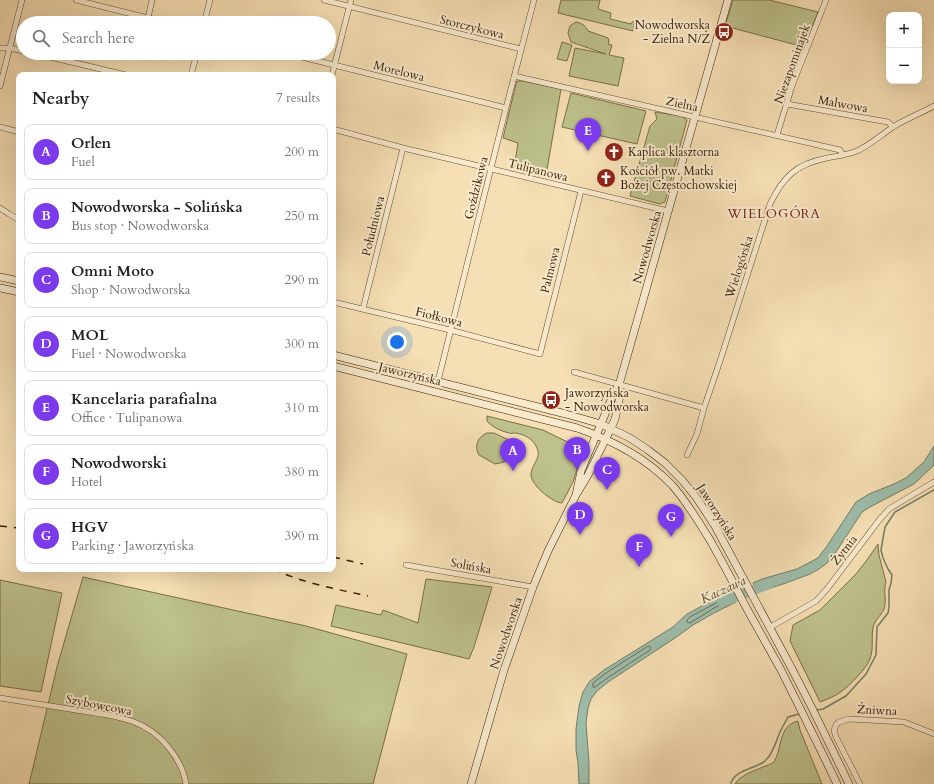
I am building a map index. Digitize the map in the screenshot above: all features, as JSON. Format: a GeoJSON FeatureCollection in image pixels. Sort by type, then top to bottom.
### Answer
{"type":"FeatureCollection","features":[{"type":"Feature","properties":{"kind":"main road","name":"Nowodworska"},"geometry":{"type":"LineString","coordinates":[[471,784],[504,670],[533,587],[548,551],[576,495],[588,475],[615,419],[620,396],[620,385],[694,116],[728,0]]}},
{"type":"Feature","properties":{"kind":"main road"},"geometry":{"type":"LineString","coordinates":[[0,277],[16,280]]}},
{"type":"Feature","properties":{"kind":"main road"},"geometry":{"type":"LineString","coordinates":[[0,288],[16,291]]}},
{"type":"Feature","properties":{"kind":"main road","name":"Jaworzyńska"},"geometry":{"type":"LineString","coordinates":[[336,356],[601,424],[630,438],[665,463],[682,480],[707,513],[811,706],[849,784]]}},
{"type":"Feature","properties":{"kind":"main road","name":"Jaworzyńska"},"geometry":{"type":"LineString","coordinates":[[336,367],[572,426],[596,434],[620,446],[654,470],[671,485],[686,502],[698,520],[778,665],[837,784]]}},
{"type":"Feature","properties":{"kind":"main road","name":"Nowodworska"},"geometry":{"type":"LineString","coordinates":[[576,495],[581,471],[614,393],[620,385]]}},
{"type":"Feature","properties":{"kind":"street"},"geometry":{"type":"LineString","coordinates":[[18,16],[22,0]]}},
{"type":"Feature","properties":{"kind":"street"},"geometry":{"type":"LineString","coordinates":[[76,0],[141,16]]}},
{"type":"Feature","properties":{"kind":"street"},"geometry":{"type":"LineString","coordinates":[[148,16],[152,0]]}},
{"type":"Feature","properties":{"kind":"street"},"geometry":{"type":"LineString","coordinates":[[206,16],[210,0]]}},
{"type":"Feature","properties":{"kind":"street","name":"Storczykowa"},"geometry":{"type":"LineString","coordinates":[[324,0],[521,49]]}},
{"type":"Feature","properties":{"kind":"street"},"geometry":{"type":"LineString","coordinates":[[333,72],[351,0]]}},
{"type":"Feature","properties":{"kind":"street","name":"Goździkowa"},"geometry":{"type":"LineString","coordinates":[[438,381],[534,0]]}},
{"type":"Feature","properties":{"kind":"street","name":"Niezapominajek"},"geometry":{"type":"LineString","coordinates":[[777,135],[792,86],[826,0]]}},
{"type":"Feature","properties":{"kind":"street"},"geometry":{"type":"LineString","coordinates":[[0,86],[16,24]]}},
{"type":"Feature","properties":{"kind":"street"},"geometry":{"type":"LineString","coordinates":[[0,48],[16,49]]}},
{"type":"Feature","properties":{"kind":"street"},"geometry":{"type":"LineString","coordinates":[[63,60],[113,72]]}},
{"type":"Feature","properties":{"kind":"street"},"geometry":{"type":"LineString","coordinates":[[192,72],[195,60]]}},
{"type":"Feature","properties":{"kind":"street","name":"Morelowa"},"geometry":{"type":"LineString","coordinates":[[315,60],[506,108]]}},
{"type":"Feature","properties":{"kind":"street","name":"Zielna"},"geometry":{"type":"LineString","coordinates":[[514,76],[840,150],[844,155]]}},
{"type":"Feature","properties":{"kind":"street","name":"Malwowa"},"geometry":{"type":"LineString","coordinates":[[787,104],[888,122],[893,127]]}},
{"type":"Feature","properties":{"kind":"street","name":"Wielogórska"},"geometry":{"type":"LineString","coordinates":[[688,455],[698,434],[704,408],[770,204],[783,181],[803,165],[815,160],[844,155],[857,150],[893,127],[934,106]]}},
{"type":"Feature","properties":{"kind":"street"},"geometry":{"type":"LineString","coordinates":[[0,127],[16,131]]}},
{"type":"Feature","properties":{"kind":"street","name":"Tulipanowa"},"geometry":{"type":"LineString","coordinates":[[336,130],[403,148],[668,211]]}},
{"type":"Feature","properties":{"kind":"street","name":"Południowa"},"geometry":{"type":"LineString","coordinates":[[363,309],[403,148]]}},
{"type":"Feature","properties":{"kind":"street","name":"Palmowa"},"geometry":{"type":"LineString","coordinates":[[540,354],[581,190]]}},
{"type":"Feature","properties":{"kind":"street"},"geometry":{"type":"LineString","coordinates":[[0,208],[16,218]]}},
{"type":"Feature","properties":{"kind":"street","name":"Fiołkowa"},"geometry":{"type":"LineString","coordinates":[[336,303],[450,330],[540,354]]}},
{"type":"Feature","properties":{"kind":"street"},"geometry":{"type":"LineString","coordinates":[[574,372],[704,408]]}},
{"type":"Feature","properties":{"kind":"street","name":"Żytnia"},"geometry":{"type":"LineString","coordinates":[[769,628],[816,601],[889,509],[934,482]]}},
{"type":"Feature","properties":{"kind":"street","name":"Solińska"},"geometry":{"type":"LineString","coordinates":[[406,565],[533,587]]}},
{"type":"Feature","properties":{"kind":"street","name":"Szybowcowa"},"geometry":{"type":"LineString","coordinates":[[0,698],[111,715],[137,722],[157,734],[168,746],[182,769],[186,784]]}},
{"type":"Feature","properties":{"kind":"street","name":"Żniwna"},"geometry":{"type":"LineString","coordinates":[[860,784],[836,738],[834,730],[839,722],[849,719],[904,722],[934,734]]}},
{"type":"Feature","properties":{"kind":"green space"},"geometry":{"type":"Polygon","coordinates":[[[561,0],[600,0],[598,9],[611,13],[610,19],[631,24],[633,21],[635,22],[633,31],[558,13],[561,0]]]}},
{"type":"Feature","properties":{"kind":"green space"},"geometry":{"type":"Polygon","coordinates":[[[733,0],[769,0],[818,12],[804,47],[725,26],[733,0]]]}},
{"type":"Feature","properties":{"kind":"green space"},"geometry":{"type":"Polygon","coordinates":[[[576,22],[584,25],[588,31],[608,38],[608,44],[612,45],[609,55],[624,58],[618,86],[569,76],[575,48],[606,54],[571,42],[568,33],[570,26],[576,22]]]}},
{"type":"Feature","properties":{"kind":"green space"},"geometry":{"type":"Polygon","coordinates":[[[562,42],[572,45],[567,61],[557,59],[562,42]]]}},
{"type":"Feature","properties":{"kind":"green space"},"geometry":{"type":"Polygon","coordinates":[[[517,81],[561,89],[546,175],[514,168],[518,143],[503,138],[517,81]]]}},
{"type":"Feature","properties":{"kind":"green space"},"geometry":{"type":"Polygon","coordinates":[[[571,93],[646,111],[637,144],[562,127],[571,93]]]}},
{"type":"Feature","properties":{"kind":"green space"},"geometry":{"type":"Polygon","coordinates":[[[655,112],[681,116],[687,120],[665,202],[660,204],[630,196],[650,126],[657,119],[655,112]]]}},
{"type":"Feature","properties":{"kind":"green space"},"geometry":{"type":"Polygon","coordinates":[[[487,416],[543,430],[583,450],[573,482],[562,503],[553,500],[543,493],[532,479],[531,475],[538,454],[538,450],[534,443],[524,435],[506,432],[494,427],[487,421],[487,416]]]}},
{"type":"Feature","properties":{"kind":"green space"},"geometry":{"type":"Polygon","coordinates":[[[487,433],[494,433],[509,440],[512,447],[504,462],[495,464],[479,455],[477,452],[477,442],[487,433]]]}},
{"type":"Feature","properties":{"kind":"green space"},"geometry":{"type":"Polygon","coordinates":[[[878,544],[879,555],[886,582],[885,602],[884,609],[876,621],[872,632],[872,651],[870,659],[854,681],[840,693],[820,702],[790,641],[793,625],[820,610],[856,574],[878,544]]]}},
{"type":"Feature","properties":{"kind":"green space"},"geometry":{"type":"Polygon","coordinates":[[[83,577],[306,626],[407,654],[373,784],[29,784],[57,667],[83,577]]]}},
{"type":"Feature","properties":{"kind":"green space"},"geometry":{"type":"Polygon","coordinates":[[[426,579],[492,587],[469,659],[331,626],[336,605],[381,615],[383,610],[418,623],[426,579]]]}},
{"type":"Feature","properties":{"kind":"green space"},"geometry":{"type":"Polygon","coordinates":[[[0,580],[62,593],[41,692],[0,686],[0,580]]]}},
{"type":"Feature","properties":{"kind":"green space"},"geometry":{"type":"Polygon","coordinates":[[[798,721],[800,730],[822,784],[735,784],[746,774],[773,763],[778,752],[783,733],[791,724],[798,721]]]}},
{"type":"Feature","properties":{"kind":"water"},"geometry":{"type":"Polygon","coordinates":[[[934,446],[934,465],[914,484],[862,512],[834,555],[827,563],[810,574],[758,592],[753,583],[797,569],[818,558],[856,502],[869,494],[906,478],[924,462],[934,446]]]}},
{"type":"Feature","properties":{"kind":"water"},"geometry":{"type":"Polygon","coordinates":[[[730,591],[736,602],[693,625],[597,691],[591,699],[586,723],[589,784],[579,784],[576,729],[579,706],[583,692],[590,681],[604,670],[673,627],[687,614],[730,591]]]}},
{"type":"Feature","properties":{"kind":"waterway"},"geometry":{"type":"LineString","coordinates":[[817,710],[823,709],[846,696],[866,674],[876,655],[877,627],[888,613],[889,607],[889,590],[892,575],[883,558],[881,550],[885,527],[895,512],[934,490]]}},
{"type":"Feature","properties":{"kind":"waterway","name":"Kaczawa"},"geometry":{"type":"LineString","coordinates":[[722,602],[769,584]]}},
{"type":"Feature","properties":{"kind":"waterway"},"geometry":{"type":"LineString","coordinates":[[731,784],[732,780],[740,773],[765,761],[768,758],[788,717],[799,714]]}},
{"type":"Feature","properties":{"kind":"railway"},"geometry":{"type":"LineString","coordinates":[[0,526],[16,528]]}},
{"type":"Feature","properties":{"kind":"railway"},"geometry":{"type":"LineString","coordinates":[[336,558],[363,564]]}},
{"type":"Feature","properties":{"kind":"railway"},"geometry":{"type":"LineString","coordinates":[[280,572],[308,582],[368,596]]}},
{"type":"Feature","properties":{"kind":"place","name":"Nowodworska - Zielna N/Ż"},"geometry":{"type":"Point","coordinates":[724,32]}},
{"type":"Feature","properties":{"kind":"place","name":"Kancelaria parafialna"},"geometry":{"type":"Point","coordinates":[588,151]}},
{"type":"Feature","properties":{"kind":"place","name":"Kaplica klasztorna"},"geometry":{"type":"Point","coordinates":[614,152]}},
{"type":"Feature","properties":{"kind":"place","name":"Kościół pw. Matki Bożej Częstochowskiej"},"geometry":{"type":"Point","coordinates":[606,178]}},
{"type":"Feature","properties":{"kind":"place","name":"Jaworzyńska - Nowodworska"},"geometry":{"type":"Point","coordinates":[551,400]}},
{"type":"Feature","properties":{"kind":"place","name":"Nowodworska - Solińska"},"geometry":{"type":"Point","coordinates":[577,470]}},
{"type":"Feature","properties":{"kind":"place","name":"Orlen"},"geometry":{"type":"Point","coordinates":[513,471]}},
{"type":"Feature","properties":{"kind":"place","name":"Omni Moto"},"geometry":{"type":"Point","coordinates":[607,490]}},
{"type":"Feature","properties":{"kind":"place","name":"MOL"},"geometry":{"type":"Point","coordinates":[580,535]}},
{"type":"Feature","properties":{"kind":"place","name":"HGV"},"geometry":{"type":"Point","coordinates":[671,537]}},
{"type":"Feature","properties":{"kind":"place","name":"Nowodworski"},"geometry":{"type":"Point","coordinates":[639,567]}},
{"type":"Feature","properties":{"kind":"district","name":"WIELOGÓRA"},"geometry":{"type":"Point","coordinates":[774,214]}}]}
